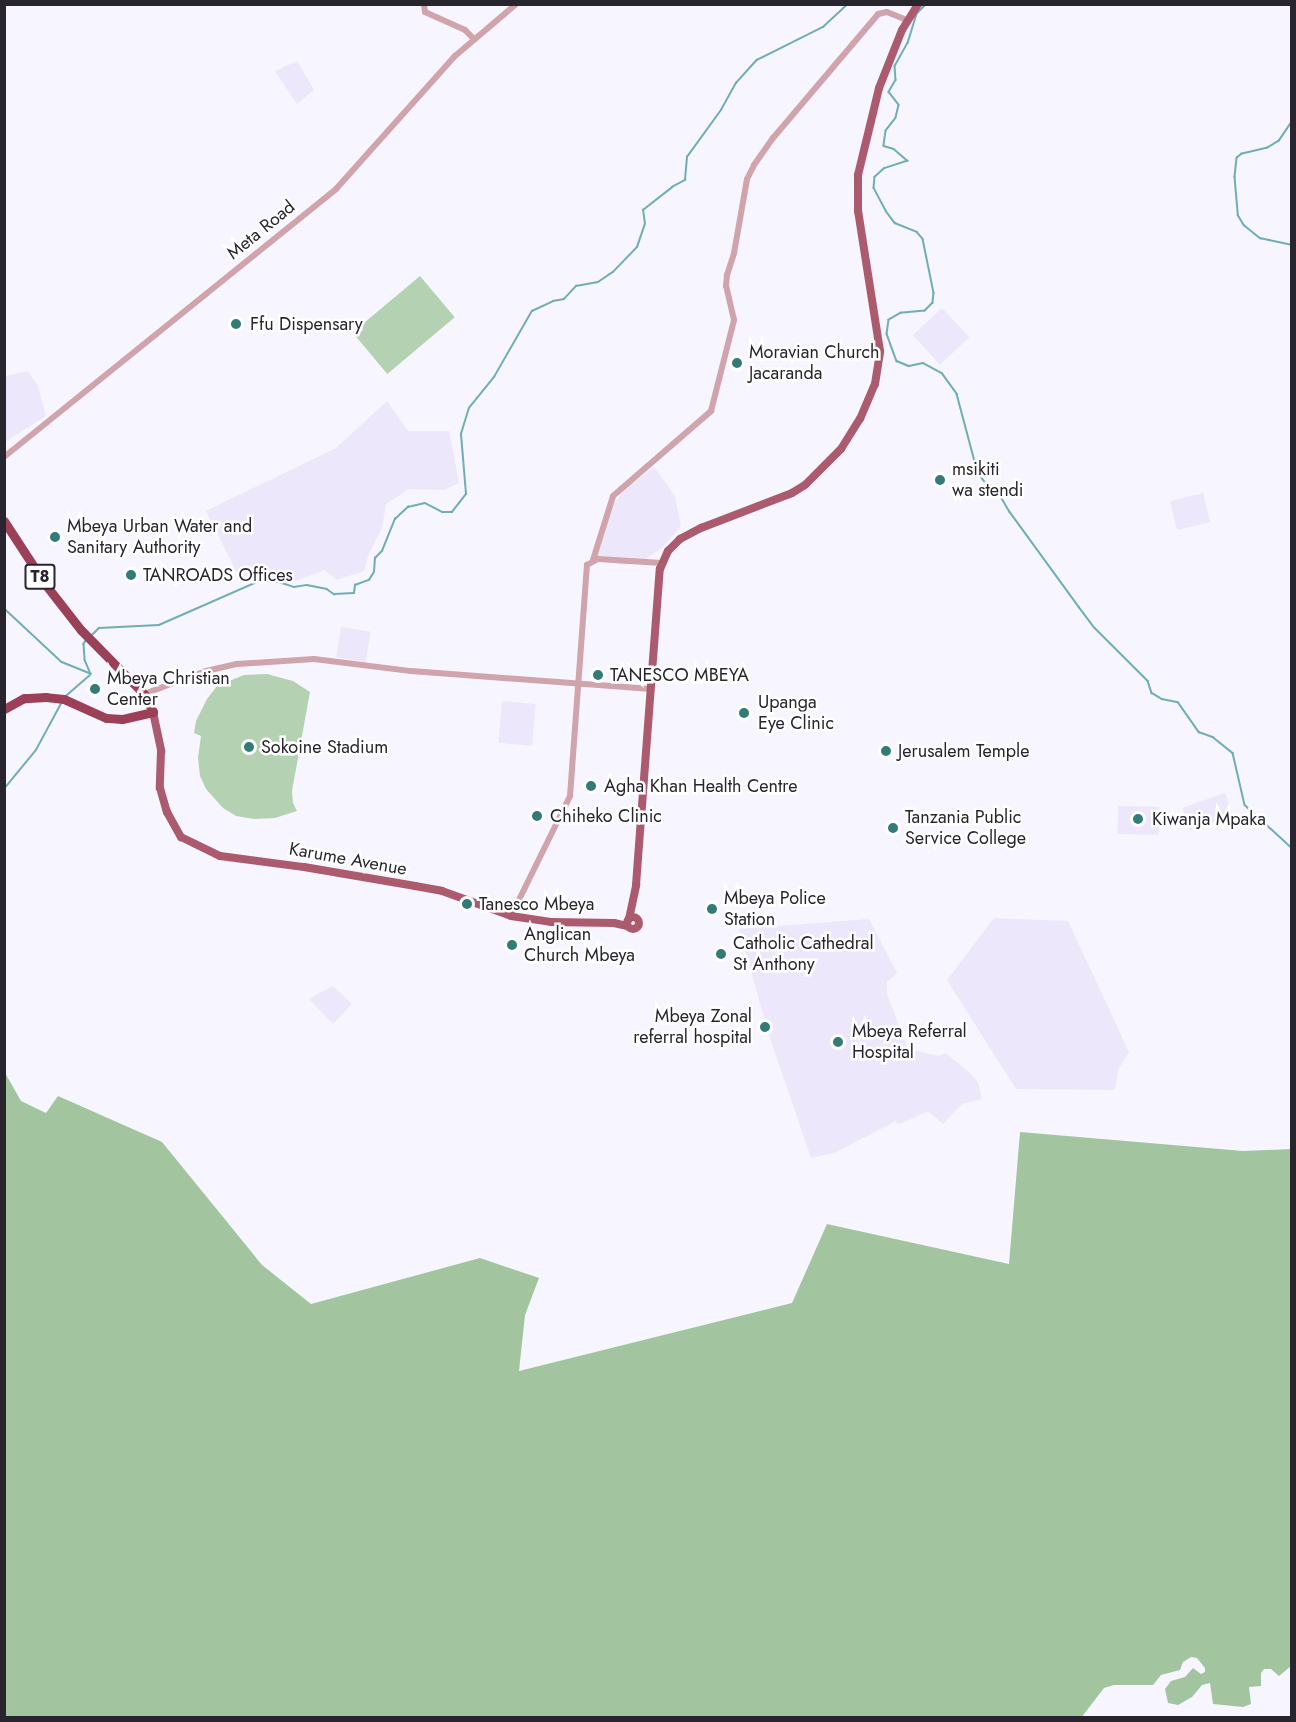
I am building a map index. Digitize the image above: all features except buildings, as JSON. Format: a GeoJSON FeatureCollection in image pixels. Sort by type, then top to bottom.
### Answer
{"type":"FeatureCollection","features":[{"type":"Feature","properties":{"kind":"highway","name":"T8"},"geometry":{"type":"LineString","coordinates":[[4,521],[45,585],[81,630],[144,694],[153,712]]}},
{"type":"Feature","properties":{"kind":"highway"},"geometry":{"type":"LineString","coordinates":[[4,710],[24,698],[61,698],[106,718],[122,719],[153,712]]}},
{"type":"Feature","properties":{"kind":"main road"},"geometry":{"type":"LineString","coordinates":[[651,689],[662,563],[672,546],[687,535],[805,485],[841,448],[860,419],[875,384],[880,351],[858,211],[858,175],[879,88],[907,20],[918,4]]}},
{"type":"Feature","properties":{"kind":"main road","name":"Karume Avenue"},"geometry":{"type":"LineString","coordinates":[[153,712],[160,751],[160,788],[167,812],[181,837],[220,856],[304,867],[424,888],[511,916],[566,923],[614,923],[631,921],[651,689]]}},
{"type":"Feature","properties":{"kind":"street"},"geometry":{"type":"LineString","coordinates":[[424,4],[425,12],[465,30],[473,38]]}},
{"type":"Feature","properties":{"kind":"street","name":"Meta Road"},"geometry":{"type":"LineString","coordinates":[[4,457],[336,189],[406,108],[473,38],[516,4]]}},
{"type":"Feature","properties":{"kind":"street"},"geometry":{"type":"LineString","coordinates":[[511,916],[570,796],[576,754],[586,569],[593,560],[613,496],[711,411],[734,320],[726,286],[727,275],[734,253],[747,179],[773,138],[878,14],[888,12],[907,20]]}},
{"type":"Feature","properties":{"kind":"street"},"geometry":{"type":"LineString","coordinates":[[593,560],[662,563]]}},
{"type":"Feature","properties":{"kind":"street"},"geometry":{"type":"LineString","coordinates":[[144,694],[206,671],[237,664],[314,659],[411,671],[651,689]]}},
{"type":"Feature","properties":{"kind":"shaded area"},"geometry":{"type":"Polygon","coordinates":[[[297,61],[314,90],[297,104],[275,71],[297,61]]]}},
{"type":"Feature","properties":{"kind":"shaded area"},"geometry":{"type":"Polygon","coordinates":[[[942,308],[969,337],[940,365],[913,335],[942,308]]]}},
{"type":"Feature","properties":{"kind":"shaded area"},"geometry":{"type":"Polygon","coordinates":[[[28,371],[38,386],[46,416],[5,442],[5,376],[28,371]]]}},
{"type":"Feature","properties":{"kind":"shaded area"},"geometry":{"type":"Polygon","coordinates":[[[387,401],[408,431],[449,431],[459,483],[444,490],[409,489],[386,504],[382,528],[368,556],[364,571],[337,580],[324,570],[295,581],[277,574],[240,579],[206,511],[336,448],[387,401]]]}},
{"type":"Feature","properties":{"kind":"shaded area"},"geometry":{"type":"Polygon","coordinates":[[[654,467],[675,496],[681,526],[663,547],[640,563],[621,565],[597,554],[610,509],[626,488],[654,467]]]}},
{"type":"Feature","properties":{"kind":"shaded area"},"geometry":{"type":"Polygon","coordinates":[[[1203,493],[1210,522],[1177,530],[1170,501],[1203,493]]]}},
{"type":"Feature","properties":{"kind":"shaded area"},"geometry":{"type":"Polygon","coordinates":[[[341,627],[371,632],[366,662],[336,658],[341,627]]]}},
{"type":"Feature","properties":{"kind":"shaded area"},"geometry":{"type":"Polygon","coordinates":[[[502,701],[536,704],[532,746],[498,743],[502,701]]]}},
{"type":"Feature","properties":{"kind":"shaded area"},"geometry":{"type":"Polygon","coordinates":[[[1225,793],[1233,816],[1190,830],[1182,808],[1225,793]]]}},
{"type":"Feature","properties":{"kind":"shaded area","name":"Kiwanja Mpaka"},"geometry":{"type":"Polygon","coordinates":[[[1118,806],[1159,807],[1159,835],[1118,834],[1118,806]]]}},
{"type":"Feature","properties":{"kind":"shaded area"},"geometry":{"type":"Polygon","coordinates":[[[994,918],[1068,921],[1129,1052],[1118,1070],[1115,1090],[1016,1089],[947,980],[994,918]]]}},
{"type":"Feature","properties":{"kind":"shaded area","name":"Mbeya Referral Hospital"},"geometry":{"type":"Polygon","coordinates":[[[869,919],[897,973],[887,982],[887,994],[908,1049],[939,1056],[946,1053],[970,1073],[978,1083],[982,1099],[962,1104],[943,1124],[928,1111],[905,1122],[897,1124],[896,1121],[836,1152],[811,1158],[769,1035],[739,929],[869,919]]]}},
{"type":"Feature","properties":{"kind":"shaded area"},"geometry":{"type":"Polygon","coordinates":[[[333,986],[352,1004],[333,1024],[309,999],[333,986]]]}},
{"type":"Feature","properties":{"kind":"green space"},"geometry":{"type":"Polygon","coordinates":[[[420,276],[455,317],[387,374],[353,333],[420,276]]]}},
{"type":"Feature","properties":{"kind":"green space","name":"Sokoine Stadium"},"geometry":{"type":"Polygon","coordinates":[[[267,674],[293,681],[310,692],[292,791],[293,803],[297,811],[275,818],[254,819],[236,816],[223,808],[206,789],[200,776],[198,758],[201,736],[194,733],[196,721],[207,699],[217,686],[244,675],[267,674]]]}},
{"type":"Feature","properties":{"kind":"green space"},"geometry":{"type":"Polygon","coordinates":[[[4,1071],[21,1101],[46,1113],[58,1096],[162,1142],[262,1265],[311,1304],[480,1258],[539,1278],[525,1315],[519,1371],[792,1303],[827,1224],[1009,1264],[1020,1132],[1243,1151],[1291,1149],[1291,1666],[1279,1676],[1271,1669],[1264,1669],[1261,1673],[1261,1686],[1249,1687],[1251,1704],[1243,1707],[1213,1704],[1210,1683],[1202,1685],[1192,1697],[1178,1705],[1168,1703],[1165,1689],[1171,1681],[1185,1677],[1193,1668],[1201,1674],[1205,1672],[1205,1668],[1197,1658],[1191,1657],[1183,1662],[1180,1670],[1161,1675],[1153,1685],[1114,1685],[1104,1688],[1081,1718],[5,1717],[4,1071]]]}},
{"type":"Feature","properties":{"kind":"waterway"},"geometry":{"type":"LineString","coordinates":[[91,636],[99,628],[159,625],[259,581],[279,582],[294,587],[307,585],[327,589],[334,594],[354,593],[355,585],[369,580],[374,572],[375,558],[382,551],[395,519],[408,507],[425,503],[443,512],[452,512],[466,494],[461,434],[469,408],[494,377],[532,311],[553,301],[564,299],[576,286],[598,282],[613,272],[637,247],[645,224],[643,210],[672,187],[685,180],[687,157],[721,110],[736,83],[757,60],[823,27],[848,4]]}},
{"type":"Feature","properties":{"kind":"waterway"},"geometry":{"type":"LineString","coordinates":[[927,4],[917,14],[908,43],[895,66],[896,80],[889,92],[899,105],[896,118],[886,131],[884,146],[894,149],[908,161],[884,169],[875,177],[874,188],[895,223],[917,232],[923,239],[934,293],[933,303],[925,311],[901,313],[889,320],[887,334],[897,361],[909,366],[923,363],[942,373],[957,394],[978,473],[985,482],[996,488],[1010,512],[1079,607],[1095,628],[1148,681],[1152,693],[1162,699],[1178,702],[1199,732],[1213,737],[1233,753],[1245,805],[1292,848]]}},
{"type":"Feature","properties":{"kind":"waterway"},"geometry":{"type":"LineString","coordinates":[[1292,122],[1279,141],[1268,148],[1242,154],[1237,158],[1235,177],[1238,215],[1244,225],[1260,238],[1292,245]]}},
{"type":"Feature","properties":{"kind":"waterway"},"geometry":{"type":"LineString","coordinates":[[4,608],[62,662],[91,674]]}},
{"type":"Feature","properties":{"kind":"waterway"},"geometry":{"type":"LineString","coordinates":[[86,641],[84,644],[85,660],[91,674]]}},
{"type":"Feature","properties":{"kind":"waterway"},"geometry":{"type":"LineString","coordinates":[[67,695],[90,675]]}},
{"type":"Feature","properties":{"kind":"waterway"},"geometry":{"type":"LineString","coordinates":[[4,789],[36,750],[62,702]]}},
{"type":"Feature","properties":{"kind":"place","name":"Ffu Dispensary"},"geometry":{"type":"Point","coordinates":[236,324]}},
{"type":"Feature","properties":{"kind":"place","name":"Moravian Church Jacaranda"},"geometry":{"type":"Point","coordinates":[737,363]}},
{"type":"Feature","properties":{"kind":"place","name":"msikiti wa stendi"},"geometry":{"type":"Point","coordinates":[940,480]}},
{"type":"Feature","properties":{"kind":"place","name":"Mbeya Urban Water and Sanitary Authority"},"geometry":{"type":"Point","coordinates":[55,537]}},
{"type":"Feature","properties":{"kind":"place","name":"TANROADS Offices"},"geometry":{"type":"Point","coordinates":[131,575]}},
{"type":"Feature","properties":{"kind":"place","name":"TANESCO MBEYA"},"geometry":{"type":"Point","coordinates":[598,675]}},
{"type":"Feature","properties":{"kind":"place","name":"Mbeya Christian Center"},"geometry":{"type":"Point","coordinates":[95,689]}},
{"type":"Feature","properties":{"kind":"place","name":"Upanga Eye Clinic"},"geometry":{"type":"Point","coordinates":[744,713]}},
{"type":"Feature","properties":{"kind":"place","name":"Sokoine Stadium"},"geometry":{"type":"Point","coordinates":[249,747]}},
{"type":"Feature","properties":{"kind":"place","name":"Jerusalem Temple"},"geometry":{"type":"Point","coordinates":[886,751]}},
{"type":"Feature","properties":{"kind":"place","name":"Agha Khan Health Centre"},"geometry":{"type":"Point","coordinates":[591,786]}},
{"type":"Feature","properties":{"kind":"place","name":"Chiheko Clinic"},"geometry":{"type":"Point","coordinates":[537,816]}},
{"type":"Feature","properties":{"kind":"place","name":"Kiwanja Mpaka"},"geometry":{"type":"Point","coordinates":[1138,819]}},
{"type":"Feature","properties":{"kind":"place","name":"Tanzania Public Service College"},"geometry":{"type":"Point","coordinates":[893,828]}},
{"type":"Feature","properties":{"kind":"place","name":"Tanesco Mbeya"},"geometry":{"type":"Point","coordinates":[467,904]}},
{"type":"Feature","properties":{"kind":"place","name":"Mbeya Police Station"},"geometry":{"type":"Point","coordinates":[712,909]}},
{"type":"Feature","properties":{"kind":"place","name":"Anglican Church Mbeya"},"geometry":{"type":"Point","coordinates":[512,945]}},
{"type":"Feature","properties":{"kind":"place","name":"Catholic Cathedral St Anthony"},"geometry":{"type":"Point","coordinates":[721,954]}},
{"type":"Feature","properties":{"kind":"place","name":"Mbeya Zonal referral hospital"},"geometry":{"type":"Point","coordinates":[765,1027]}},
{"type":"Feature","properties":{"kind":"place","name":"Mbeya Referral Hospital"},"geometry":{"type":"Point","coordinates":[838,1042]}}]}
